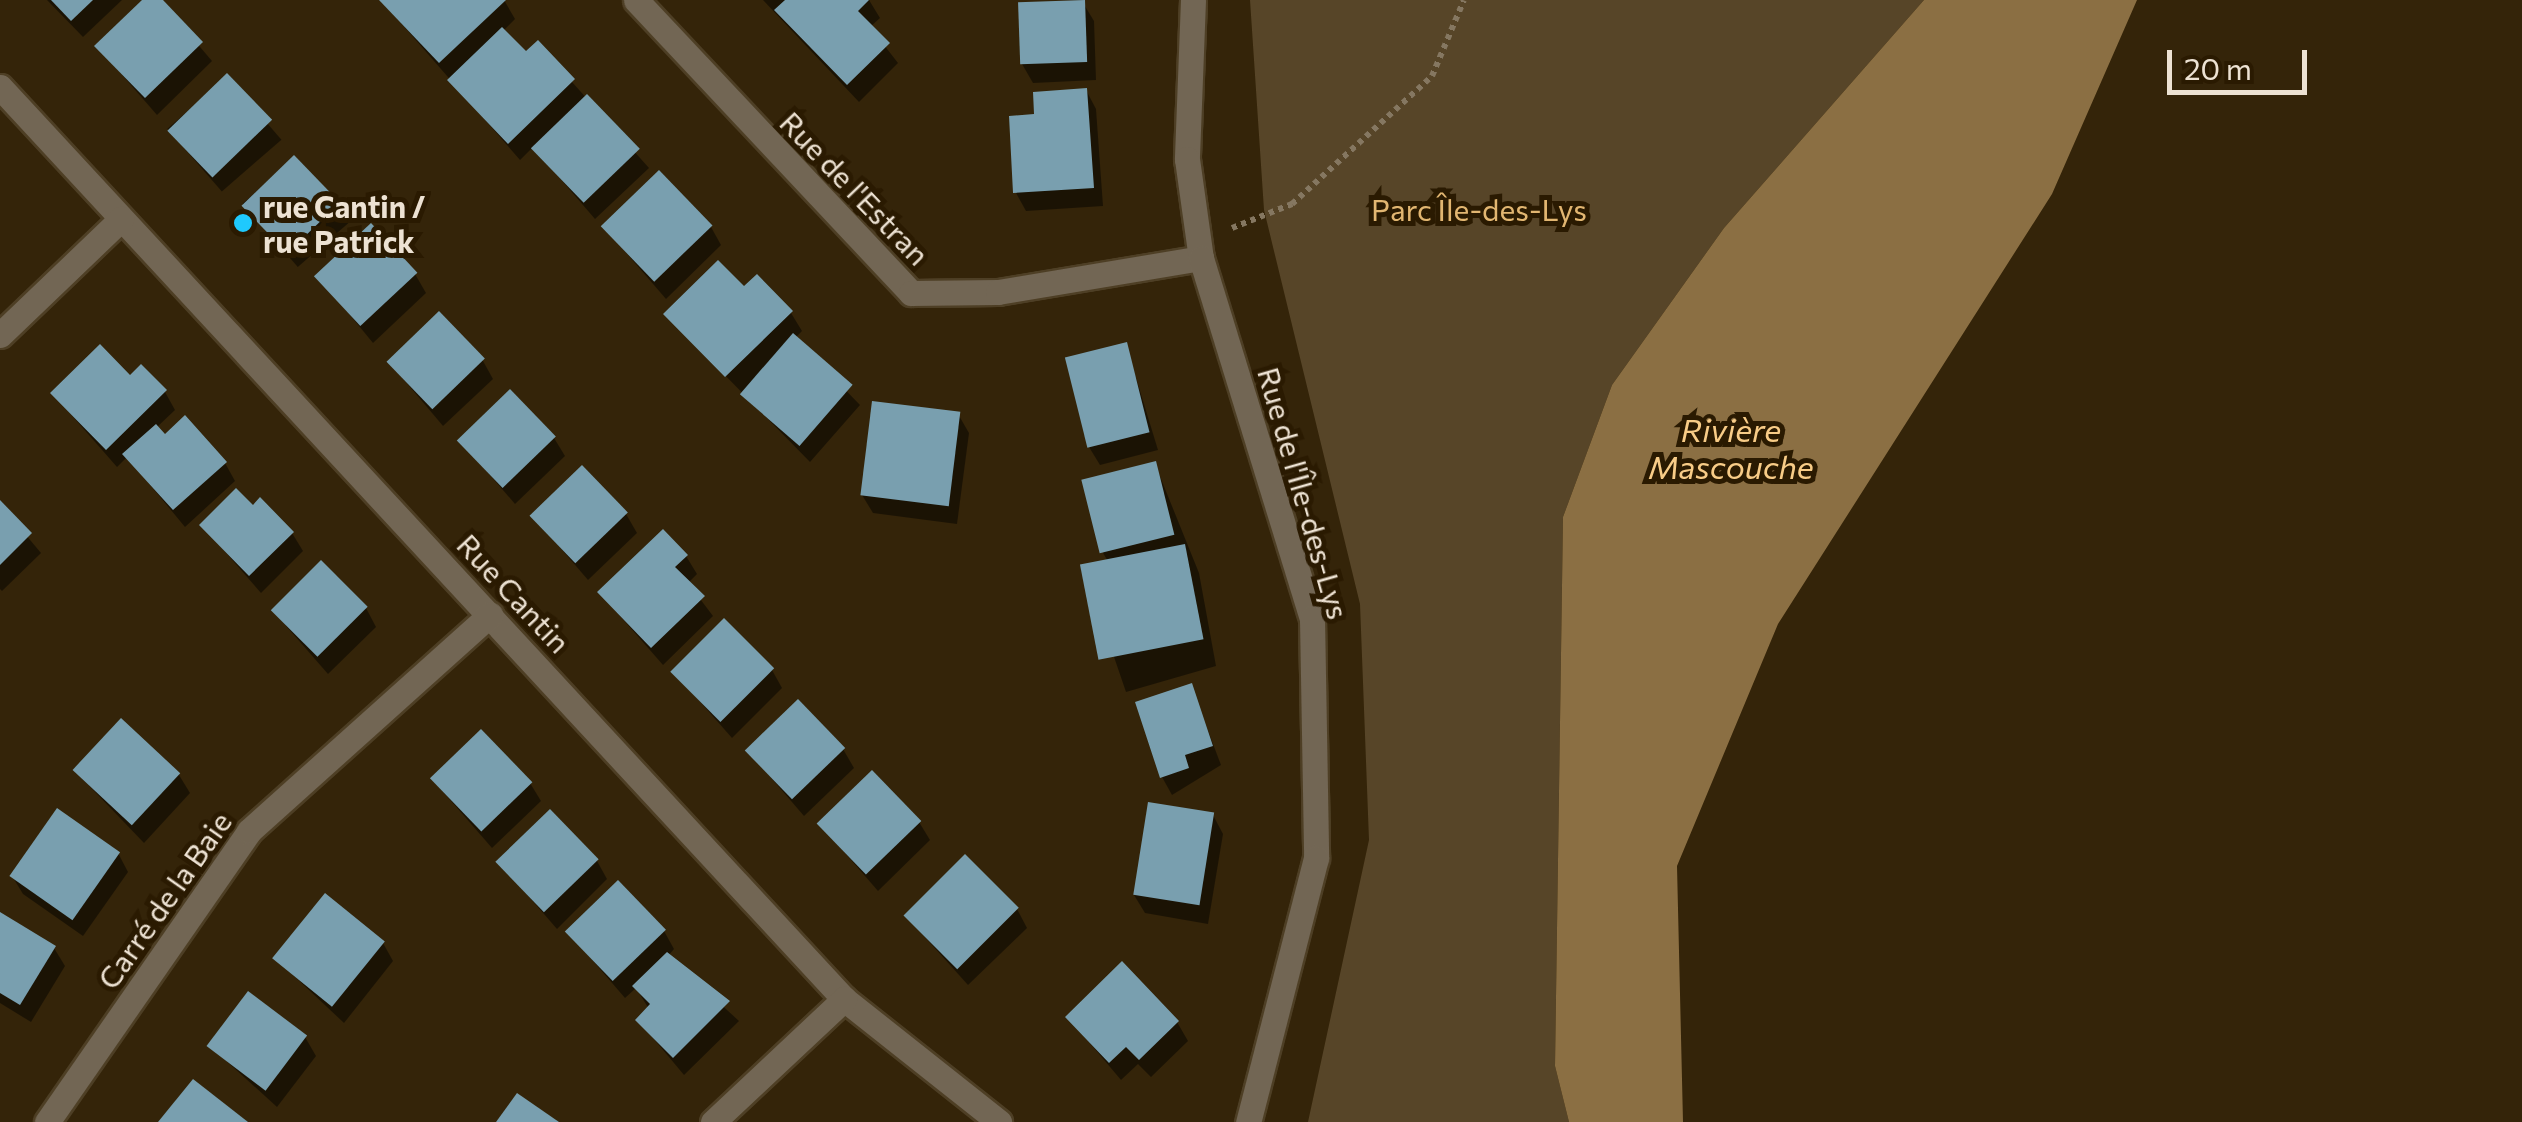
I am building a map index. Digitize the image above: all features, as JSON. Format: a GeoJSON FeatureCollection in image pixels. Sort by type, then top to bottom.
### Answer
{"type":"FeatureCollection","features":[{"type":"Feature","properties":{"kind":"street","name":"Rue de l'Estran"},"geometry":{"type":"LineString","coordinates":[[636,0],[912,293],[998,292],[1200,250]]}},
{"type":"Feature","properties":{"kind":"street","name":"Rue de l'Île-des-Lys"},"geometry":{"type":"LineString","coordinates":[[1193,0],[1187,159],[1200,250],[1312,618],[1316,858],[1248,1122]]}},
{"type":"Feature","properties":{"kind":"street","name":"Rue Cantin"},"geometry":{"type":"LineString","coordinates":[[0,86],[844,999],[999,1122]]}},
{"type":"Feature","properties":{"kind":"street"},"geometry":{"type":"LineString","coordinates":[[0,335],[121,219]]}},
{"type":"Feature","properties":{"kind":"street","name":"Carré de la Baie"},"geometry":{"type":"LineString","coordinates":[[48,1122],[249,831],[490,615]]}},
{"type":"Feature","properties":{"kind":"street"},"geometry":{"type":"LineString","coordinates":[[713,1122],[844,999]]}},
{"type":"Feature","properties":{"kind":"path"},"geometry":{"type":"LineString","coordinates":[[1200,250],[1292,204],[1432,76],[1464,0]]}},
{"type":"Feature","properties":{"kind":"green space","name":"Parc Île-des-Lys"},"geometry":{"type":"Polygon","coordinates":[[[1250,0],[1924,0],[1724,228],[1612,385],[1563,517],[1555,1066],[1569,1122],[1308,1122],[1369,840],[1360,604],[1264,210],[1250,0]]]}},
{"type":"Feature","properties":{"kind":"water","name":"Rivière Mascouche"},"geometry":{"type":"Polygon","coordinates":[[[1924,0],[2137,0],[2052,194],[1778,624],[1677,866],[1683,1122],[1569,1122],[1555,1066],[1563,517],[1612,385],[1724,228],[1924,0]]]}},
{"type":"Feature","properties":{"kind":"building"},"geometry":{"type":"Polygon","coordinates":[[[51,0],[93,0],[71,21],[51,0]]]}},
{"type":"Feature","properties":{"kind":"building"},"geometry":{"type":"Polygon","coordinates":[[[142,0],[163,0],[203,42],[145,98],[94,46],[142,0]]]}},
{"type":"Feature","properties":{"kind":"building"},"geometry":{"type":"Polygon","coordinates":[[[379,0],[506,0],[439,63],[379,0]]]}},
{"type":"Feature","properties":{"kind":"building"},"geometry":{"type":"Polygon","coordinates":[[[785,0],[869,0],[858,11],[890,43],[847,85],[774,10],[785,0]]]}},
{"type":"Feature","properties":{"kind":"building"},"geometry":{"type":"Polygon","coordinates":[[[1085,0],[1087,62],[1020,64],[1018,2],[1085,0]]]}},
{"type":"Feature","properties":{"kind":"building"},"geometry":{"type":"Polygon","coordinates":[[[502,27],[526,51],[538,40],[575,79],[508,144],[447,80],[502,27]]]}},
{"type":"Feature","properties":{"kind":"building"},"geometry":{"type":"Polygon","coordinates":[[[227,73],[272,120],[212,177],[167,131],[227,73]]]}},
{"type":"Feature","properties":{"kind":"building"},"geometry":{"type":"Polygon","coordinates":[[[1087,88],[1094,188],[1013,193],[1009,116],[1034,114],[1033,92],[1087,88]]]}},
{"type":"Feature","properties":{"kind":"building"},"geometry":{"type":"Polygon","coordinates":[[[587,94],[640,149],[584,203],[531,148],[587,94]]]}},
{"type":"Feature","properties":{"kind":"building"},"geometry":{"type":"Polygon","coordinates":[[[294,155],[340,202],[287,253],[241,206],[294,155]]]}},
{"type":"Feature","properties":{"kind":"building"},"geometry":{"type":"Polygon","coordinates":[[[659,170],[712,225],[654,282],[601,226],[659,170]]]}},
{"type":"Feature","properties":{"kind":"building"},"geometry":{"type":"Polygon","coordinates":[[[371,223],[417,273],[360,326],[314,276],[371,223]]]}},
{"type":"Feature","properties":{"kind":"building"},"geometry":{"type":"Polygon","coordinates":[[[718,260],[744,286],[757,274],[793,311],[725,377],[663,314],[718,260]]]}},
{"type":"Feature","properties":{"kind":"building"},"geometry":{"type":"Polygon","coordinates":[[[439,311],[485,358],[432,409],[386,362],[439,311]]]}},
{"type":"Feature","properties":{"kind":"building"},"geometry":{"type":"Polygon","coordinates":[[[793,333],[853,385],[799,446],[740,394],[793,333]]]}},
{"type":"Feature","properties":{"kind":"building"},"geometry":{"type":"Polygon","coordinates":[[[1127,342],[1149,432],[1087,448],[1065,357],[1127,342]]]}},
{"type":"Feature","properties":{"kind":"building"},"geometry":{"type":"Polygon","coordinates":[[[100,344],[130,375],[141,364],[167,390],[106,450],[50,393],[100,344]]]}},
{"type":"Feature","properties":{"kind":"building"},"geometry":{"type":"Polygon","coordinates":[[[510,389],[556,436],[503,488],[457,440],[510,389]]]}},
{"type":"Feature","properties":{"kind":"building"},"geometry":{"type":"Polygon","coordinates":[[[872,401],[960,412],[949,506],[860,495],[872,401]]]}},
{"type":"Feature","properties":{"kind":"building"},"geometry":{"type":"Polygon","coordinates":[[[185,415],[227,462],[173,510],[122,454],[156,424],[165,434],[185,415]]]}},
{"type":"Feature","properties":{"kind":"building"},"geometry":{"type":"Polygon","coordinates":[[[1156,461],[1174,535],[1100,553],[1081,480],[1156,461]]]}},
{"type":"Feature","properties":{"kind":"building"},"geometry":{"type":"Polygon","coordinates":[[[582,465],[628,512],[575,563],[529,516],[582,465]]]}},
{"type":"Feature","properties":{"kind":"building"},"geometry":{"type":"Polygon","coordinates":[[[236,488],[253,505],[260,497],[294,532],[249,576],[199,525],[236,488]]]}},
{"type":"Feature","properties":{"kind":"building"},"geometry":{"type":"Polygon","coordinates":[[[0,500],[32,533],[0,565],[0,500]]]}},
{"type":"Feature","properties":{"kind":"building"},"geometry":{"type":"Polygon","coordinates":[[[663,529],[688,555],[675,567],[705,596],[651,648],[597,592],[663,529]]]}},
{"type":"Feature","properties":{"kind":"building"},"geometry":{"type":"Polygon","coordinates":[[[1185,544],[1204,639],[1098,660],[1080,564],[1185,544]]]}},
{"type":"Feature","properties":{"kind":"building"},"geometry":{"type":"Polygon","coordinates":[[[321,560],[368,607],[317,657],[271,610],[321,560]]]}},
{"type":"Feature","properties":{"kind":"building"},"geometry":{"type":"Polygon","coordinates":[[[724,618],[774,668],[720,722],[670,672],[724,618]]]}},
{"type":"Feature","properties":{"kind":"building"},"geometry":{"type":"Polygon","coordinates":[[[1192,683],[1213,746],[1185,755],[1189,768],[1160,778],[1135,702],[1192,683]]]}},
{"type":"Feature","properties":{"kind":"building"},"geometry":{"type":"Polygon","coordinates":[[[798,699],[845,748],[792,799],[745,750],[798,699]]]}},
{"type":"Feature","properties":{"kind":"building"},"geometry":{"type":"Polygon","coordinates":[[[121,718],[180,773],[132,825],[73,770],[121,718]]]}},
{"type":"Feature","properties":{"kind":"building"},"geometry":{"type":"Polygon","coordinates":[[[481,729],[532,782],[481,832],[430,778],[481,729]]]}},
{"type":"Feature","properties":{"kind":"building"},"geometry":{"type":"Polygon","coordinates":[[[872,770],[921,821],[866,875],[817,823],[872,770]]]}},
{"type":"Feature","properties":{"kind":"building"},"geometry":{"type":"Polygon","coordinates":[[[1148,802],[1214,812],[1199,905],[1133,895],[1148,802]]]}},
{"type":"Feature","properties":{"kind":"building"},"geometry":{"type":"Polygon","coordinates":[[[57,808],[120,852],[72,920],[9,876],[57,808]]]}},
{"type":"Feature","properties":{"kind":"building"},"geometry":{"type":"Polygon","coordinates":[[[550,809],[599,859],[544,912],[495,862],[550,809]]]}},
{"type":"Feature","properties":{"kind":"building"},"geometry":{"type":"Polygon","coordinates":[[[965,854],[1019,908],[957,969],[903,916],[965,854]]]}},
{"type":"Feature","properties":{"kind":"building"},"geometry":{"type":"Polygon","coordinates":[[[618,880],[666,930],[613,981],[565,931],[618,880]]]}},
{"type":"Feature","properties":{"kind":"building"},"geometry":{"type":"Polygon","coordinates":[[[325,893],[385,941],[332,1007],[272,958],[325,893]]]}},
{"type":"Feature","properties":{"kind":"building"},"geometry":{"type":"Polygon","coordinates":[[[0,912],[56,946],[20,1005],[0,993],[0,912]]]}},
{"type":"Feature","properties":{"kind":"building"},"geometry":{"type":"Polygon","coordinates":[[[667,952],[730,1001],[673,1058],[635,1020],[650,1004],[632,986],[667,952]]]}},
{"type":"Feature","properties":{"kind":"building"},"geometry":{"type":"Polygon","coordinates":[[[1122,961],[1179,1021],[1139,1060],[1126,1047],[1109,1063],[1065,1017],[1122,961]]]}},
{"type":"Feature","properties":{"kind":"building"},"geometry":{"type":"Polygon","coordinates":[[[248,991],[307,1036],[266,1091],[206,1046],[248,991]]]}},
{"type":"Feature","properties":{"kind":"building"},"geometry":{"type":"Polygon","coordinates":[[[193,1079],[248,1122],[158,1122],[193,1079]]]}},
{"type":"Feature","properties":{"kind":"building"},"geometry":{"type":"Polygon","coordinates":[[[517,1093],[559,1122],[496,1122],[517,1093]]]}},
{"type":"Feature","properties":{"kind":"place","name":"rue Cantin / rue Patrick"},"geometry":{"type":"Point","coordinates":[243,223]}}]}
